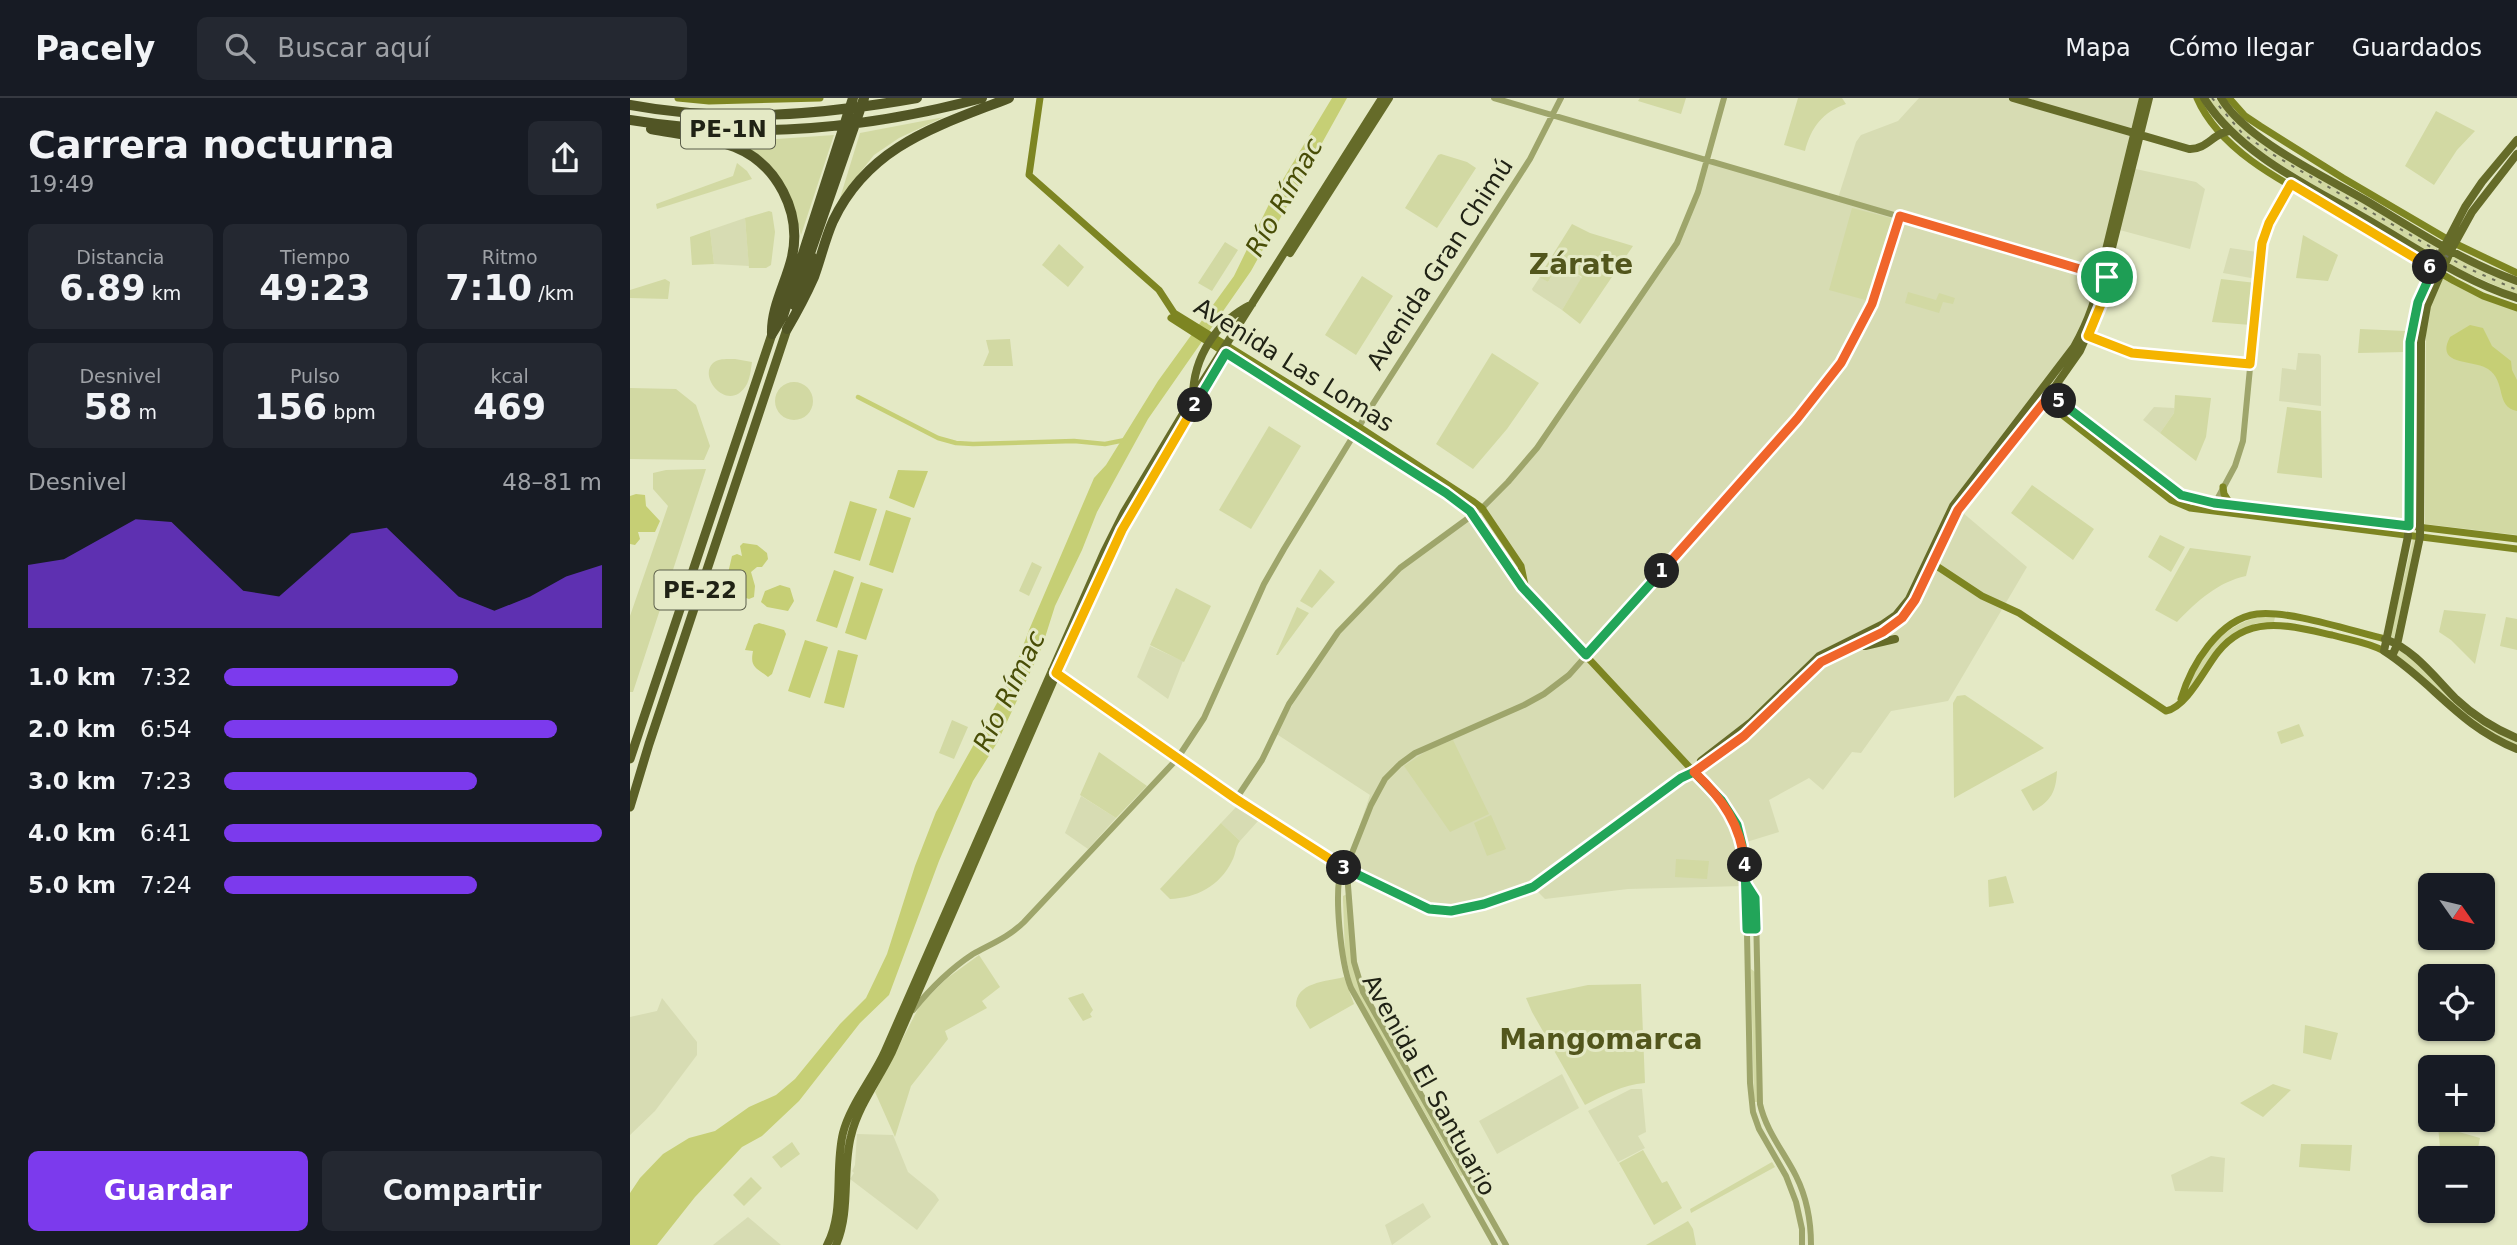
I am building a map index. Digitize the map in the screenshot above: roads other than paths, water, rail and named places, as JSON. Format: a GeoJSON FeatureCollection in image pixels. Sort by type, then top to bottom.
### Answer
{"type":"FeatureCollection","features":[{"type":"Feature","properties":{"kind":"highway"},"geometry":{"type":"LineString","coordinates":[[787,326],[841,150],[853,98]]}},
{"type":"Feature","properties":{"kind":"highway"},"geometry":{"type":"LineString","coordinates":[[772,334],[783,316],[841,150],[863,98]]}},
{"type":"Feature","properties":{"kind":"highway","name":"PE-1N"},"geometry":{"type":"LineString","coordinates":[[630,105],[678,113],[755,117],[832,111],[915,98]]}},
{"type":"Feature","properties":{"kind":"highway","name":"PE-1N"},"geometry":{"type":"LineString","coordinates":[[631,120],[704,129],[826,128],[877,122],[982,98]]}},
{"type":"Feature","properties":{"kind":"highway"},"geometry":{"type":"LineString","coordinates":[[787,326],[824,229],[862,179],[905,142],[925,131],[1009,98]]}},
{"type":"Feature","properties":{"kind":"highway"},"geometry":{"type":"LineString","coordinates":[[631,120],[648,129],[737,148],[756,159],[777,180],[789,204],[794,244],[773,315],[772,334]]}},
{"type":"Feature","properties":{"kind":"highway"},"geometry":{"type":"LineString","coordinates":[[787,326],[835,217]]}},
{"type":"Feature","properties":{"kind":"highway","name":"PE-22"},"geometry":{"type":"LineString","coordinates":[[630,807],[787,326]]}},
{"type":"Feature","properties":{"kind":"highway","name":"PE-22"},"geometry":{"type":"LineString","coordinates":[[630,759],[772,334]]}},
{"type":"Feature","properties":{"kind":"main road"},"geometry":{"type":"LineString","coordinates":[[678,98],[709,101],[820,98]]}},
{"type":"Feature","properties":{"kind":"main road","name":"Avenida Las Lomas"},"geometry":{"type":"LineString","coordinates":[[1040,98],[1030,175],[1159,290],[1177,319],[1359,427],[1482,508],[1521,566],[1526,590]]}},
{"type":"Feature","properties":{"kind":"main road"},"geometry":{"type":"LineString","coordinates":[[836,1245],[843,1220],[852,1132],[892,1052],[1115,530],[1193,397],[1382,98]]}},
{"type":"Feature","properties":{"kind":"main road"},"geometry":{"type":"LineString","coordinates":[[827,1245],[836,1222],[844,1132],[849,1118],[892,1036],[1054,671],[1122,530],[1224,347],[1389,98]]}},
{"type":"Feature","properties":{"kind":"main road"},"geometry":{"type":"LineString","coordinates":[[2013,98],[2194,150],[2230,131]]}},
{"type":"Feature","properties":{"kind":"main road"},"geometry":{"type":"LineString","coordinates":[[1785,693],[1819,656],[1879,626],[1901,610],[1909,599],[1953,506],[2075,359],[2107,290],[2104,276],[2143,98]]}},
{"type":"Feature","properties":{"kind":"main road"},"geometry":{"type":"LineString","coordinates":[[2137,134],[2149,98]]}},
{"type":"Feature","properties":{"kind":"main road"},"geometry":{"type":"LineString","coordinates":[[2197,98],[2204,114],[2220,134],[2245,156],[2439,267],[2517,298]]}},
{"type":"Feature","properties":{"kind":"main road"},"geometry":{"type":"LineString","coordinates":[[2204,98],[2230,131],[2262,157],[2483,296],[2517,307]]}},
{"type":"Feature","properties":{"kind":"main road"},"geometry":{"type":"LineString","coordinates":[[2225,98],[2267,131],[2492,272],[2517,281]]}},
{"type":"Feature","properties":{"kind":"main road"},"geometry":{"type":"LineString","coordinates":[[2225,98],[2228,110],[2258,136],[2449,245],[2517,274]]}},
{"type":"Feature","properties":{"kind":"main road"},"geometry":{"type":"LineString","coordinates":[[2388,653],[2385,639],[2409,531],[2410,342],[2418,302],[2482,182],[2517,140]]}},
{"type":"Feature","properties":{"kind":"main road"},"geometry":{"type":"LineString","coordinates":[[2449,245],[2480,198],[2517,153]]}},
{"type":"Feature","properties":{"kind":"main road"},"geometry":{"type":"LineString","coordinates":[[2388,653],[2397,645],[2420,532],[2422,329],[2439,267]]}},
{"type":"Feature","properties":{"kind":"main road"},"geometry":{"type":"LineString","coordinates":[[1193,397],[1198,366],[1206,346],[1229,318],[1252,304]]}},
{"type":"Feature","properties":{"kind":"main road","name":"Avenida Las Lomas"},"geometry":{"type":"LineString","coordinates":[[1224,347],[1458,501],[1473,515],[1526,590],[1690,772]]}},
{"type":"Feature","properties":{"kind":"main road"},"geometry":{"type":"LineString","coordinates":[[1054,671],[1177,759],[1346,871],[1429,909],[1451,911],[1484,904],[1533,887],[1690,772],[1821,662],[1883,632],[1899,621],[1915,600],[1958,510],[2043,396]]}},
{"type":"Feature","properties":{"kind":"main road"},"geometry":{"type":"LineString","coordinates":[[2043,396],[2181,495],[2214,503],[2409,531]]}},
{"type":"Feature","properties":{"kind":"main road"},"geometry":{"type":"LineString","coordinates":[[2043,396],[2171,500],[2190,508],[2409,531],[2517,539]]}},
{"type":"Feature","properties":{"kind":"main road"},"geometry":{"type":"LineString","coordinates":[[2223,487],[2224,494],[2232,505]]}},
{"type":"Feature","properties":{"kind":"main road"},"geometry":{"type":"LineString","coordinates":[[1483,530],[1492,524]]}},
{"type":"Feature","properties":{"kind":"main road"},"geometry":{"type":"LineString","coordinates":[[2420,532],[2517,549]]}},
{"type":"Feature","properties":{"kind":"main road"},"geometry":{"type":"LineString","coordinates":[[1932,563],[1982,596],[2020,613],[2158,707],[2170,710],[2181,700],[2194,687],[2223,646],[2240,632],[2260,625],[2277,624],[2367,644],[2388,653],[2466,721],[2496,740],[2517,748]]}},
{"type":"Feature","properties":{"kind":"main road"},"geometry":{"type":"LineString","coordinates":[[2181,700],[2194,669],[2213,642],[2234,624],[2249,616],[2289,616],[2385,639],[2397,645],[2470,711],[2517,738]]}},
{"type":"Feature","properties":{"kind":"main road"},"geometry":{"type":"LineString","coordinates":[[1842,651],[1895,639]]}},
{"type":"Feature","properties":{"kind":"street"},"geometry":{"type":"LineString","coordinates":[[1494,98],[2104,276]]}},
{"type":"Feature","properties":{"kind":"street","name":"Avenida Gran Chimú"},"geometry":{"type":"LineString","coordinates":[[892,1036],[951,970],[1017,929],[1177,759],[1204,718],[1264,584],[1354,434],[1530,159],[1561,98]]}},
{"type":"Feature","properties":{"kind":"street"},"geometry":{"type":"LineString","coordinates":[[1236,799],[1262,760],[1289,704],[1338,632],[1400,568],[1482,508],[1531,456],[1670,255],[1686,224],[1724,98]]}},
{"type":"Feature","properties":{"kind":"street"},"geometry":{"type":"LineString","coordinates":[[2212,512],[2242,447],[2262,243],[2269,223],[2291,184]]}},
{"type":"Feature","properties":{"kind":"street"},"geometry":{"type":"LineString","coordinates":[[1346,871],[1385,779],[1400,764],[1437,742],[1512,711],[1544,694],[1569,675],[1830,380],[1855,340],[1872,304],[1900,216]]}},
{"type":"Feature","properties":{"kind":"street"},"geometry":{"type":"LineString","coordinates":[[2085,334],[2132,353],[2250,364]]}},
{"type":"Feature","properties":{"kind":"street","name":"Avenida Las Lomas"},"geometry":{"type":"LineString","coordinates":[[1690,772],[1721,800],[1737,825],[1742,845],[1746,884],[1752,1105],[1759,1129],[1796,1202],[1801,1245]]}},
{"type":"Feature","properties":{"kind":"street","name":"Avenida El Santuario"},"geometry":{"type":"LineString","coordinates":[[1346,871],[1354,962],[1363,992],[1506,1245]]}},
{"type":"Feature","properties":{"kind":"street","name":"Avenida El Santuario"},"geometry":{"type":"LineString","coordinates":[[1346,871],[1340,919],[1344,965],[1351,988],[1495,1245]]}},
{"type":"Feature","properties":{"kind":"street","name":"Avenida Las Lomas"},"geometry":{"type":"LineString","coordinates":[[1746,884],[1755,898],[1760,1104],[1768,1127],[1788,1161],[1807,1204],[1811,1245]]}},
{"type":"Feature","properties":{"kind":"street"},"geometry":{"type":"LineString","coordinates":[[1747,929],[1756,929]]}},
{"type":"Feature","properties":{"kind":"street"},"geometry":{"type":"LineString","coordinates":[[1344,965],[1354,962]]}},
{"type":"Feature","properties":{"kind":"street"},"geometry":{"type":"LineString","coordinates":[[1747,967],[1756,967]]}},
{"type":"Feature","properties":{"kind":"street"},"geometry":{"type":"LineString","coordinates":[[1365,1016],[1374,1011]]}},
{"type":"Feature","properties":{"kind":"street"},"geometry":{"type":"LineString","coordinates":[[1752,1105],[1760,1104]]}},
{"type":"Feature","properties":{"kind":"water","name":"Río Rímac"},"geometry":{"type":"Polygon","coordinates":[[[1332,98],[1347,98],[1251,271],[1148,419],[1097,512],[1055,606],[1042,647],[997,743],[973,781],[939,861],[889,995],[860,1023],[799,1101],[762,1136],[742,1147],[695,1197],[657,1245],[630,1245],[630,1193],[640,1178],[663,1154],[689,1138],[715,1131],[749,1107],[776,1095],[795,1079],[840,1024],[866,998],[887,954],[915,866],[936,812],[1011,678],[1094,478],[1106,465],[1158,381],[1234,276],[1273,196],[1332,98]]]}},
{"type":"Feature","properties":{"kind":"water"},"geometry":{"type":"Polygon","coordinates":[[[2470,325],[2483,328],[2492,346],[2511,361],[2517,380],[2517,411],[2506,405],[2494,374],[2488,369],[2458,361],[2447,353],[2450,337],[2470,325]]]}},
{"type":"Feature","properties":{"kind":"water"},"geometry":{"type":"Polygon","coordinates":[[[898,470],[928,471],[914,508],[889,498],[898,470]]]}},
{"type":"Feature","properties":{"kind":"water"},"geometry":{"type":"Polygon","coordinates":[[[645,495],[646,506],[660,521],[655,532],[638,532],[640,539],[635,545],[630,544],[630,496],[645,495]]]}},
{"type":"Feature","properties":{"kind":"water"},"geometry":{"type":"Polygon","coordinates":[[[850,501],[877,509],[860,561],[834,553],[850,501]]]}},
{"type":"Feature","properties":{"kind":"water"},"geometry":{"type":"Polygon","coordinates":[[[886,510],[911,518],[893,573],[869,565],[886,510]]]}},
{"type":"Feature","properties":{"kind":"water"},"geometry":{"type":"Polygon","coordinates":[[[743,543],[757,545],[767,553],[768,559],[762,567],[751,572],[755,586],[754,597],[749,599],[728,592],[725,586],[732,556],[742,556],[740,546],[743,543]]]}},
{"type":"Feature","properties":{"kind":"water"},"geometry":{"type":"Polygon","coordinates":[[[834,570],[854,577],[837,628],[816,621],[834,570]]]}},
{"type":"Feature","properties":{"kind":"water"},"geometry":{"type":"Polygon","coordinates":[[[861,582],[883,589],[866,640],[845,633],[861,582]]]}},
{"type":"Feature","properties":{"kind":"water"},"geometry":{"type":"Polygon","coordinates":[[[780,585],[790,588],[794,601],[788,611],[767,607],[761,602],[765,591],[780,585]]]}},
{"type":"Feature","properties":{"kind":"water"},"geometry":{"type":"Polygon","coordinates":[[[759,623],[784,630],[786,634],[772,674],[768,677],[754,666],[753,651],[745,650],[754,625],[759,623]]]}},
{"type":"Feature","properties":{"kind":"water"},"geometry":{"type":"Polygon","coordinates":[[[805,640],[828,647],[810,698],[788,691],[805,640]]]}},
{"type":"Feature","properties":{"kind":"water"},"geometry":{"type":"Polygon","coordinates":[[[838,650],[858,655],[844,708],[824,703],[838,650]]]}},
{"type":"Feature","properties":{"kind":"waterway"},"geometry":{"type":"LineString","coordinates":[[858,397],[938,438],[956,443],[1074,441],[1105,444],[1125,440]]}},
{"type":"Feature","properties":{"kind":"railway"},"geometry":{"type":"LineString","coordinates":[[2212,98],[2243,134],[2272,154],[2465,267],[2517,290]]}},
{"type":"Feature","properties":{"kind":"district","name":"Zárate"},"geometry":{"type":"Point","coordinates":[1581,264]}},
{"type":"Feature","properties":{"kind":"district","name":"Mangomarca"},"geometry":{"type":"Point","coordinates":[1601,1039]}}]}
